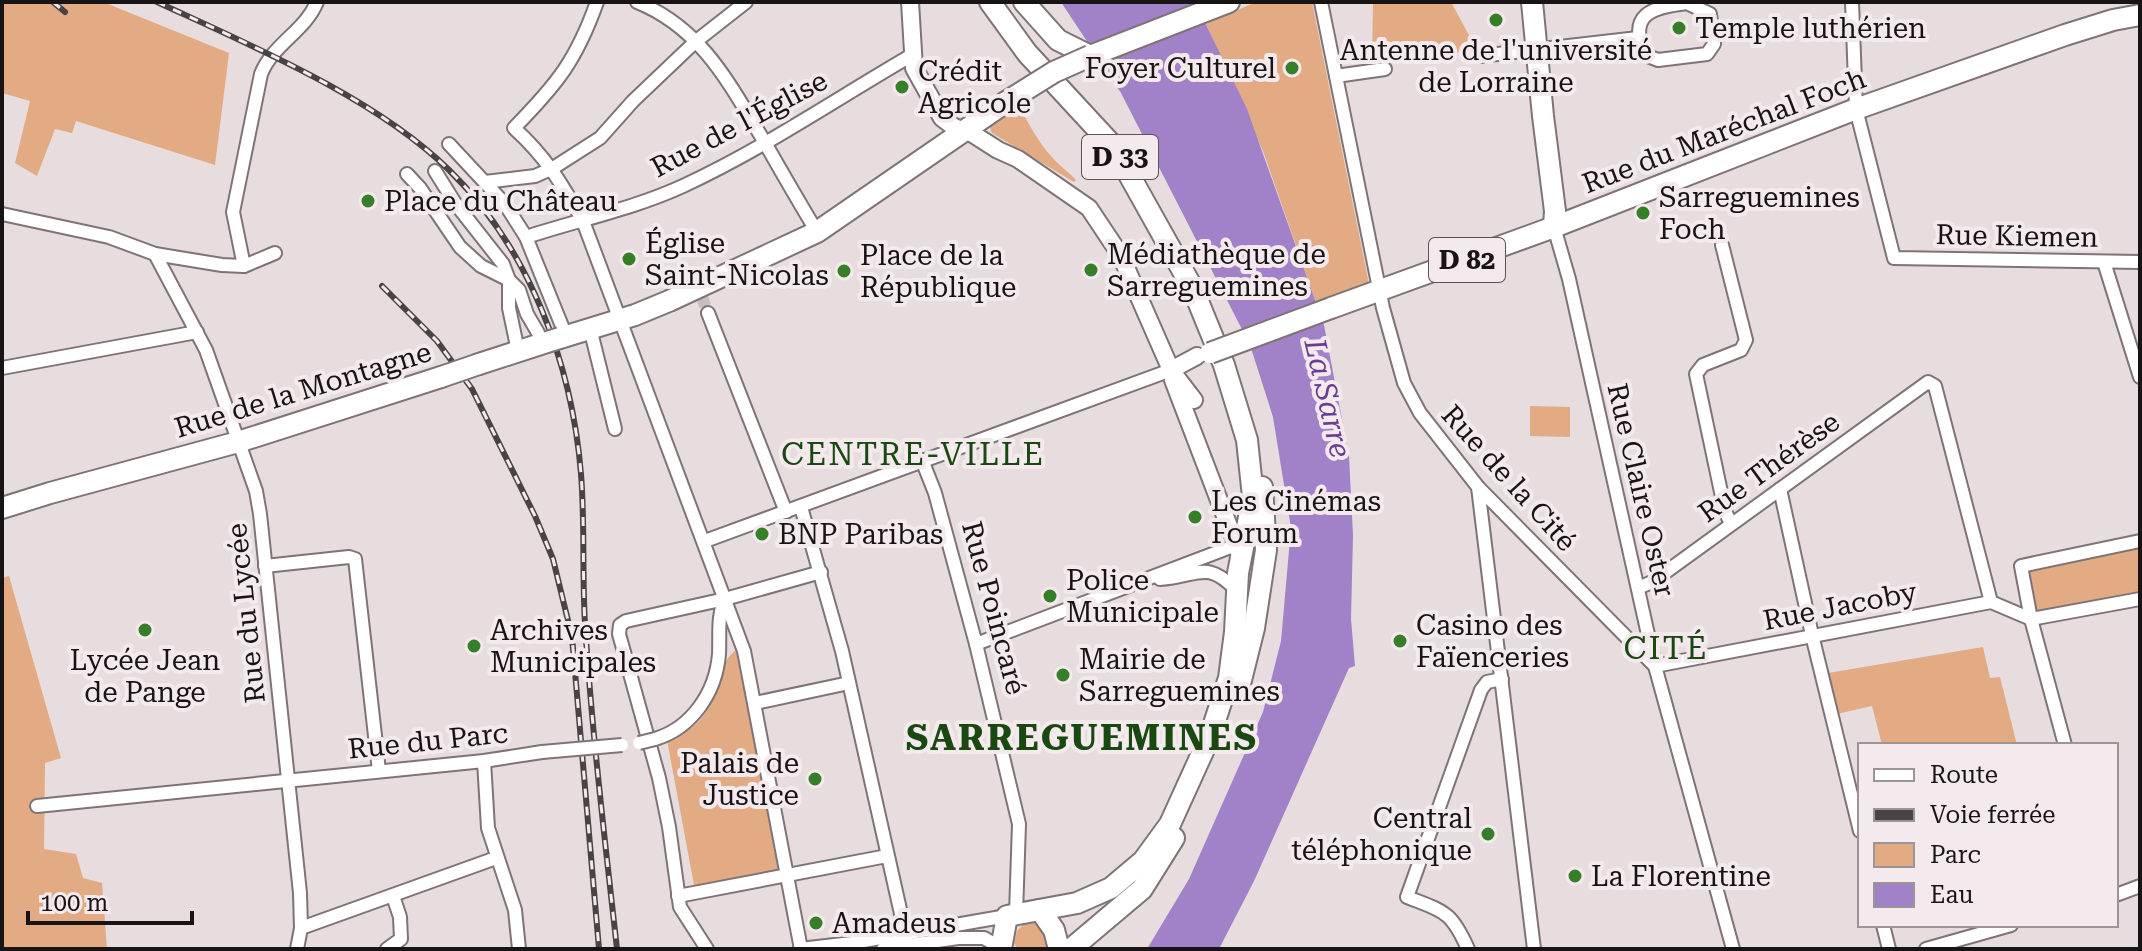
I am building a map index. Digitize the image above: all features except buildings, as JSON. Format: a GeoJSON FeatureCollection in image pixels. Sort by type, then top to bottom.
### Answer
{"type":"FeatureCollection","features":[{"type":"Feature","properties":{"kind":"main road","name":"D 33"},"geometry":{"type":"LineString","coordinates":[[990,2],[1027,53],[1113,146],[1193,289],[1224,365],[1247,440],[1253,497],[1242,546],[1234,649],[1220,711],[1186,791],[1162,837],[1133,872],[1090,899],[1012,915]]}},
{"type":"Feature","properties":{"kind":"main road","name":"D 33"},"geometry":{"type":"LineString","coordinates":[[1003,2],[1036,47],[1121,140],[1200,285],[1236,362],[1257,438],[1266,550],[1248,656],[1234,704],[1173,841],[1142,889],[1062,948]]}},
{"type":"Feature","properties":{"kind":"main road"},"geometry":{"type":"LineString","coordinates":[[1532,2],[1555,211],[1554,227]]}},
{"type":"Feature","properties":{"kind":"main road","name":"Rue de la Montagne"},"geometry":{"type":"LineString","coordinates":[[2,508],[238,442],[699,291],[817,232],[963,130],[1054,72],[1227,3]]}},
{"type":"Feature","properties":{"kind":"main road"},"geometry":{"type":"LineString","coordinates":[[1028,7],[1058,40],[1090,56]]}},
{"type":"Feature","properties":{"kind":"main road","name":"Rue du Maréchal Foch"},"geometry":{"type":"LineString","coordinates":[[1204,354],[1554,227],[1856,109],[2065,35],[2140,15]]}},
{"type":"Feature","properties":{"kind":"main road"},"geometry":{"type":"LineString","coordinates":[[1040,910],[1062,948]]}},
{"type":"Feature","properties":{"kind":"main road"},"geometry":{"type":"LineString","coordinates":[[1002,949],[1012,915]]}},
{"type":"Feature","properties":{"kind":"street"},"geometry":{"type":"LineString","coordinates":[[244,266],[233,212],[261,74],[271,56],[311,17],[317,2]]}},
{"type":"Feature","properties":{"kind":"street"},"geometry":{"type":"LineString","coordinates":[[597,2],[581,44],[569,64],[552,89],[514,128],[540,151],[553,168],[583,221],[744,651],[800,949],[907,939],[984,938],[1002,949]]}},
{"type":"Feature","properties":{"kind":"street"},"geometry":{"type":"LineString","coordinates":[[637,2],[671,21],[714,60],[732,85],[817,232]]}},
{"type":"Feature","properties":{"kind":"street"},"geometry":{"type":"LineString","coordinates":[[485,182],[535,176],[600,138],[633,101],[695,42],[746,2]]}},
{"type":"Feature","properties":{"kind":"street"},"geometry":{"type":"LineString","coordinates":[[910,2],[912,55],[917,76],[942,118],[1018,159],[1089,208],[1121,256],[1171,370],[1194,400]]}},
{"type":"Feature","properties":{"kind":"street","name":"Rue de la Cité"},"geometry":{"type":"LineString","coordinates":[[1321,2],[1383,308],[1404,383],[1420,413],[1478,487],[1655,666]]}},
{"type":"Feature","properties":{"kind":"street"},"geometry":{"type":"LineString","coordinates":[[1687,2],[1710,14],[1714,44],[1707,54],[1658,60],[1645,55],[1638,38],[1640,24],[1657,7],[1687,2]]}},
{"type":"Feature","properties":{"kind":"street"},"geometry":{"type":"LineString","coordinates":[[1852,2],[1856,109]]}},
{"type":"Feature","properties":{"kind":"street"},"geometry":{"type":"LineString","coordinates":[[1480,56],[1638,38]]}},
{"type":"Feature","properties":{"kind":"street","name":"Rue de l'Église"},"geometry":{"type":"LineString","coordinates":[[526,237],[682,187],[912,55]]}},
{"type":"Feature","properties":{"kind":"street"},"geometry":{"type":"LineString","coordinates":[[1336,76],[1385,69]]}},
{"type":"Feature","properties":{"kind":"street","name":"Rue Kiemen"},"geometry":{"type":"LineString","coordinates":[[1856,109],[1894,258],[2140,262]]}},
{"type":"Feature","properties":{"kind":"street"},"geometry":{"type":"LineString","coordinates":[[449,144],[505,204],[526,237],[554,340]]}},
{"type":"Feature","properties":{"kind":"street"},"geometry":{"type":"LineString","coordinates":[[435,171],[455,203],[503,264],[509,280],[509,308],[518,351]]}},
{"type":"Feature","properties":{"kind":"street"},"geometry":{"type":"LineString","coordinates":[[407,174],[460,247],[481,266],[509,280],[519,290],[527,314],[554,340]]}},
{"type":"Feature","properties":{"kind":"street"},"geometry":{"type":"LineString","coordinates":[[2,214],[109,237],[155,254],[172,254],[222,265],[244,266],[275,253]]}},
{"type":"Feature","properties":{"kind":"street","name":"Rue Claire Oster"},"geometry":{"type":"LineString","coordinates":[[1554,227],[1573,295],[1655,666],[1733,949]]}},
{"type":"Feature","properties":{"kind":"street"},"geometry":{"type":"LineString","coordinates":[[1722,245],[1746,340],[1741,350],[1703,365],[1696,374],[1725,511],[1731,524]]}},
{"type":"Feature","properties":{"kind":"street","name":"Rue du Lycée"},"geometry":{"type":"LineString","coordinates":[[155,254],[197,332],[256,491],[300,893],[301,928],[297,949]]}},
{"type":"Feature","properties":{"kind":"street"},"geometry":{"type":"LineString","coordinates":[[2104,262],[2140,377]]}},
{"type":"Feature","properties":{"kind":"street"},"geometry":{"type":"LineString","coordinates":[[708,313],[749,411],[786,512]]}},
{"type":"Feature","properties":{"kind":"street"},"geometry":{"type":"LineString","coordinates":[[590,328],[615,429]]}},
{"type":"Feature","properties":{"kind":"street"},"geometry":{"type":"LineString","coordinates":[[2,368],[197,332]]}},
{"type":"Feature","properties":{"kind":"street"},"geometry":{"type":"LineString","coordinates":[[705,541],[1171,370],[1204,354]]}},
{"type":"Feature","properties":{"kind":"street"},"geometry":{"type":"LineString","coordinates":[[1171,370],[1173,382],[1242,546]]}},
{"type":"Feature","properties":{"kind":"street","name":"Rue Thérèse"},"geometry":{"type":"LineString","coordinates":[[1638,588],[1652,582],[1928,382],[1935,386],[1991,602]]}},
{"type":"Feature","properties":{"kind":"street","name":"Rue Poincaré"},"geometry":{"type":"LineString","coordinates":[[922,460],[935,493],[976,644],[1019,824],[1012,915]]}},
{"type":"Feature","properties":{"kind":"street"},"geometry":{"type":"LineString","coordinates":[[1478,487],[1534,949]]}},
{"type":"Feature","properties":{"kind":"street"},"geometry":{"type":"LineString","coordinates":[[1780,489],[1858,823]]}},
{"type":"Feature","properties":{"kind":"street"},"geometry":{"type":"LineString","coordinates":[[801,507],[849,683],[907,939]]}},
{"type":"Feature","properties":{"kind":"street"},"geometry":{"type":"LineString","coordinates":[[2064,743],[2031,619],[2021,566],[2140,541]]}},
{"type":"Feature","properties":{"kind":"street"},"geometry":{"type":"LineString","coordinates":[[1164,579],[1242,546]]}},
{"type":"Feature","properties":{"kind":"street"},"geometry":{"type":"LineString","coordinates":[[976,644],[1242,546]]}},
{"type":"Feature","properties":{"kind":"street"},"geometry":{"type":"LineString","coordinates":[[265,566],[349,557],[355,559],[379,771]]}},
{"type":"Feature","properties":{"kind":"street"},"geometry":{"type":"LineString","coordinates":[[1149,580],[1178,579],[1205,571],[1223,577],[1237,591]]}},
{"type":"Feature","properties":{"kind":"street"},"geometry":{"type":"LineString","coordinates":[[707,949],[685,919],[678,896],[659,778],[619,634],[620,625],[821,572]]}},
{"type":"Feature","properties":{"kind":"street","name":"Rue du Parc"},"geometry":{"type":"LineString","coordinates":[[37,806],[484,761],[655,739],[679,729],[709,691],[718,663],[719,618],[725,599]]}},
{"type":"Feature","properties":{"kind":"street"},"geometry":{"type":"LineString","coordinates":[[1991,602],[2031,619],[2140,599]]}},
{"type":"Feature","properties":{"kind":"street","name":"Rue Jacoby"},"geometry":{"type":"LineString","coordinates":[[1655,666],[1991,602]]}},
{"type":"Feature","properties":{"kind":"street"},"geometry":{"type":"LineString","coordinates":[[1468,949],[1456,922],[1446,913],[1407,897],[1481,690],[1487,682],[1502,679]]}},
{"type":"Feature","properties":{"kind":"street"},"geometry":{"type":"LineString","coordinates":[[755,703],[849,683]]}},
{"type":"Feature","properties":{"kind":"street"},"geometry":{"type":"LineString","coordinates":[[484,761],[488,828],[515,910],[519,949]]}},
{"type":"Feature","properties":{"kind":"street"},"geometry":{"type":"LineString","coordinates":[[678,896],[887,856]]}},
{"type":"Feature","properties":{"kind":"street"},"geometry":{"type":"LineString","coordinates":[[301,928],[496,858]]}},
{"type":"Feature","properties":{"kind":"street"},"geometry":{"type":"LineString","coordinates":[[2118,894],[2140,886]]}},
{"type":"Feature","properties":{"kind":"street"},"geometry":{"type":"LineString","coordinates":[[387,949],[401,939],[400,917],[393,896]]}},
{"type":"Feature","properties":{"kind":"street"},"geometry":{"type":"LineString","coordinates":[[883,949],[907,939],[1012,915]]}},
{"type":"Feature","properties":{"kind":"street"},"geometry":{"type":"LineString","coordinates":[[1884,927],[1889,949]]}},
{"type":"Feature","properties":{"kind":"street"},"geometry":{"type":"LineString","coordinates":[[1926,949],[2004,927]]}},
{"type":"Feature","properties":{"kind":"green space"},"geometry":{"type":"Polygon","coordinates":[[[2,2],[103,2],[229,53],[215,165],[76,121],[72,133],[55,129],[37,176],[15,163],[30,101],[2,93],[2,2]]]}},
{"type":"Feature","properties":{"kind":"green space"},"geometry":{"type":"Polygon","coordinates":[[[1256,2],[1312,2],[1371,294],[1320,314],[1263,151],[1206,24],[1256,2]]]}},
{"type":"Feature","properties":{"kind":"green space"},"geometry":{"type":"Polygon","coordinates":[[[1373,2],[1451,2],[1477,50],[1372,63],[1373,2]]]}},
{"type":"Feature","properties":{"kind":"green space"},"geometry":{"type":"Polygon","coordinates":[[[1019,106],[1042,145],[1076,180],[1074,182],[992,133],[989,126],[1019,106]]]}},
{"type":"Feature","properties":{"kind":"green space"},"geometry":{"type":"Polygon","coordinates":[[[1530,406],[1570,407],[1570,437],[1530,436],[1530,406]]]}},
{"type":"Feature","properties":{"kind":"green space"},"geometry":{"type":"Polygon","coordinates":[[[2140,545],[2140,598],[2037,619],[2027,569],[2140,545]]]}},
{"type":"Feature","properties":{"kind":"green space"},"geometry":{"type":"Polygon","coordinates":[[[9,576],[61,758],[45,763],[44,849],[76,854],[83,878],[102,883],[107,949],[2,949],[2,578],[9,576]]]}},
{"type":"Feature","properties":{"kind":"green space"},"geometry":{"type":"Polygon","coordinates":[[[1983,647],[1990,678],[2000,677],[2016,743],[1881,743],[1872,706],[1837,714],[1828,673],[1983,647]]]}},
{"type":"Feature","properties":{"kind":"green space"},"geometry":{"type":"Polygon","coordinates":[[[736,650],[780,874],[694,885],[667,740],[700,720],[723,667],[736,650]]]}},
{"type":"Feature","properties":{"kind":"green space"},"geometry":{"type":"Polygon","coordinates":[[[1026,921],[1042,928],[1049,944],[1045,949],[1017,949],[1014,943],[1017,931],[1026,921]]]}},
{"type":"Feature","properties":{"kind":"water","name":"La Sarre"},"geometry":{"type":"Polygon","coordinates":[[[1061,2],[1195,2],[1247,109],[1324,325],[1349,456],[1353,535],[1351,619],[1355,666],[1349,668],[1254,881],[1219,949],[1147,949],[1189,879],[1263,712],[1281,641],[1291,528],[1273,417],[1250,345],[1121,93],[1061,2]]]}},
{"type":"Feature","properties":{"kind":"tunnel"},"geometry":{"type":"LineString","coordinates":[[701,295],[708,313]]}},
{"type":"Feature","properties":{"kind":"railway"},"geometry":{"type":"LineString","coordinates":[[53,2],[65,12]]}},
{"type":"Feature","properties":{"kind":"railway"},"geometry":{"type":"LineString","coordinates":[[157,2],[310,75],[386,119],[449,170],[477,201],[524,271],[556,350],[576,432],[582,493],[588,665],[617,949]]}},
{"type":"Feature","properties":{"kind":"railway"},"geometry":{"type":"LineString","coordinates":[[382,286],[437,341],[472,389],[553,559],[572,637],[599,949]]}},
{"type":"Feature","properties":{"kind":"place","name":"Antenne de l'université de Lorraine"},"geometry":{"type":"Point","coordinates":[1496,20]}},
{"type":"Feature","properties":{"kind":"place","name":"Temple luthérien"},"geometry":{"type":"Point","coordinates":[1679,28]}},
{"type":"Feature","properties":{"kind":"place","name":"Foyer Culturel"},"geometry":{"type":"Point","coordinates":[1292,68]}},
{"type":"Feature","properties":{"kind":"place","name":"Crédit Agricole"},"geometry":{"type":"Point","coordinates":[902,87]}},
{"type":"Feature","properties":{"kind":"place","name":"Place du Château"},"geometry":{"type":"Point","coordinates":[368,201]}},
{"type":"Feature","properties":{"kind":"place","name":"Sarreguemines Foch"},"geometry":{"type":"Point","coordinates":[1643,213]}},
{"type":"Feature","properties":{"kind":"place","name":"Église Saint-Nicolas"},"geometry":{"type":"Point","coordinates":[629,259]}},
{"type":"Feature","properties":{"kind":"place","name":"Médiathèque de Sarreguemines"},"geometry":{"type":"Point","coordinates":[1091,270]}},
{"type":"Feature","properties":{"kind":"place","name":"Place de la République"},"geometry":{"type":"Point","coordinates":[844,271]}},
{"type":"Feature","properties":{"kind":"place","name":"Les Cinémas Forum"},"geometry":{"type":"Point","coordinates":[1195,517]}},
{"type":"Feature","properties":{"kind":"place","name":"BNP Paribas"},"geometry":{"type":"Point","coordinates":[762,534]}},
{"type":"Feature","properties":{"kind":"place","name":"Police Municipale"},"geometry":{"type":"Point","coordinates":[1050,596]}},
{"type":"Feature","properties":{"kind":"place","name":"Lycée Jean de Pange"},"geometry":{"type":"Point","coordinates":[145,630]}},
{"type":"Feature","properties":{"kind":"place","name":"Casino des Faïenceries"},"geometry":{"type":"Point","coordinates":[1400,641]}},
{"type":"Feature","properties":{"kind":"place","name":"Archives Municipales"},"geometry":{"type":"Point","coordinates":[474,646]}},
{"type":"Feature","properties":{"kind":"place","name":"Mairie de Sarreguemines"},"geometry":{"type":"Point","coordinates":[1063,675]}},
{"type":"Feature","properties":{"kind":"place","name":"Palais de Justice"},"geometry":{"type":"Point","coordinates":[815,779]}},
{"type":"Feature","properties":{"kind":"place","name":"Central téléphonique"},"geometry":{"type":"Point","coordinates":[1488,834]}},
{"type":"Feature","properties":{"kind":"place","name":"La Florentine"},"geometry":{"type":"Point","coordinates":[1575,876]}},
{"type":"Feature","properties":{"kind":"place","name":"Amadeus"},"geometry":{"type":"Point","coordinates":[816,923]}},
{"type":"Feature","properties":{"kind":"district","name":"CENTRE-VILLE"},"geometry":{"type":"Point","coordinates":[913,454]}},
{"type":"Feature","properties":{"kind":"district","name":"CITÉ"},"geometry":{"type":"Point","coordinates":[1666,648]}},
{"type":"Feature","properties":{"kind":"district","name":"SARREGUEMINES"},"geometry":{"type":"Point","coordinates":[1082,738]}}]}
